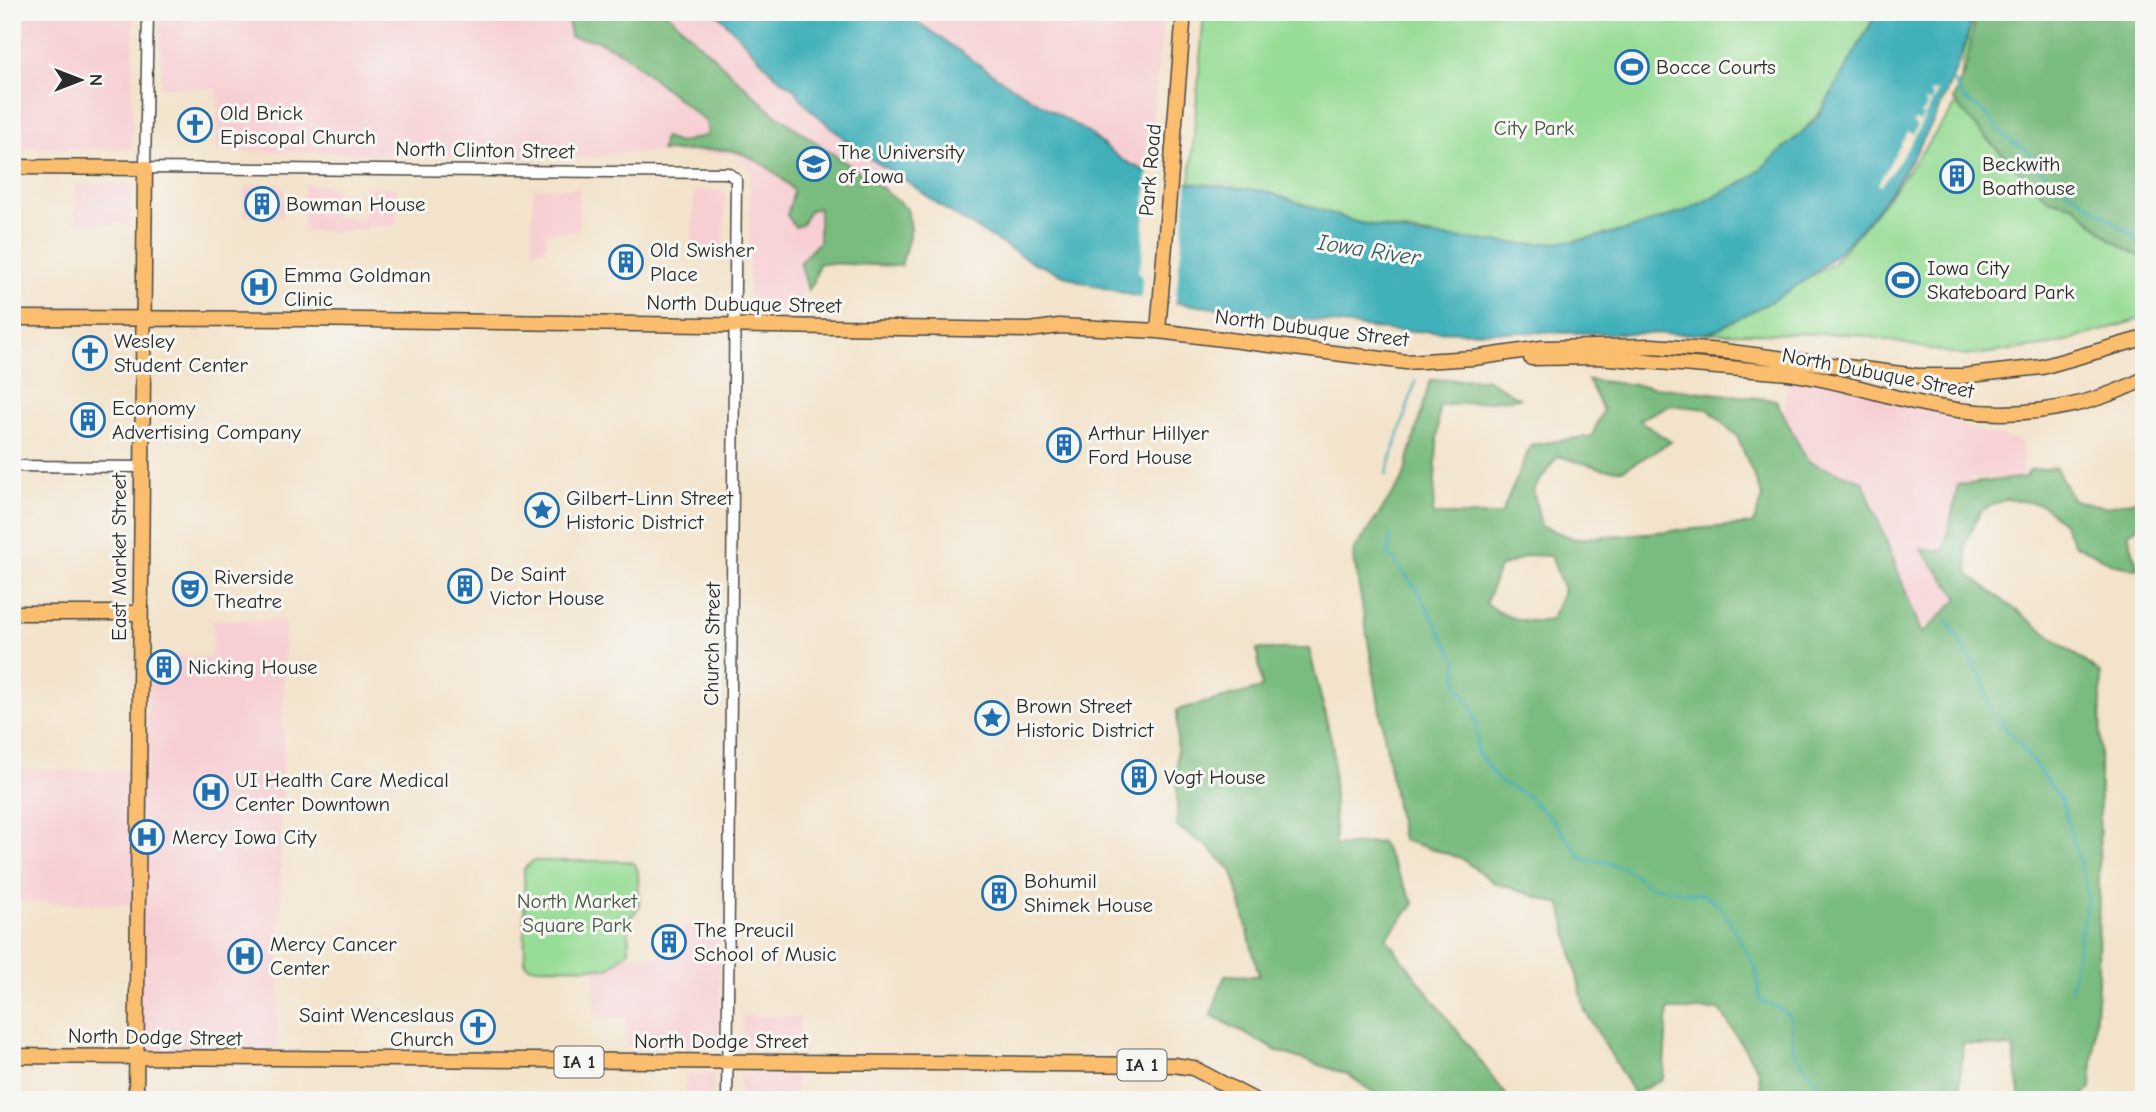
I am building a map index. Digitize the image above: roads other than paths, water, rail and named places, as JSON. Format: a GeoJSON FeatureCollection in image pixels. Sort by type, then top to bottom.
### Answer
{"type":"FeatureCollection","features":[{"type":"Feature","properties":{"kind":"main road","name":"Park Road"},"geometry":{"type":"LineString","coordinates":[[1158,331],[1184,12]]}},
{"type":"Feature","properties":{"kind":"main road","name":"North Clinton Street"},"geometry":{"type":"LineString","coordinates":[[12,167],[145,168]]}},
{"type":"Feature","properties":{"kind":"main road","name":"East Market Street"},"geometry":{"type":"LineString","coordinates":[[136,1100],[140,467],[145,168]]}},
{"type":"Feature","properties":{"kind":"main road","name":"North Dubuque Street"},"geometry":{"type":"LineString","coordinates":[[12,318],[131,320],[143,317],[1030,330],[1059,326],[1158,331],[1394,361],[1598,357],[1789,373],[1917,403],[1981,414],[2031,413],[2074,406],[2109,396],[2144,379]]}},
{"type":"Feature","properties":{"kind":"main road","name":"North Dubuque Street"},"geometry":{"type":"LineString","coordinates":[[1474,358],[1553,347],[1652,346],[1723,351],[1885,374],[1962,376],[2061,363],[2144,338]]}},
{"type":"Feature","properties":{"kind":"main road"},"geometry":{"type":"LineString","coordinates":[[12,613],[139,614]]}},
{"type":"Feature","properties":{"kind":"main road","name":"North Dodge Street"},"geometry":{"type":"LineString","coordinates":[[12,1056],[1174,1065],[1193,1068],[1254,1100]]}},
{"type":"Feature","properties":{"kind":"street","name":"East Market Street"},"geometry":{"type":"LineString","coordinates":[[145,168],[148,13]]}},
{"type":"Feature","properties":{"kind":"street","name":"North Clinton Street"},"geometry":{"type":"LineString","coordinates":[[145,168],[728,173],[736,179],[738,188]]}},
{"type":"Feature","properties":{"kind":"street","name":"Church Street"},"geometry":{"type":"LineString","coordinates":[[726,1100],[738,188]]}},
{"type":"Feature","properties":{"kind":"street"},"geometry":{"type":"LineString","coordinates":[[12,466],[140,467]]}},
{"type":"Feature","properties":{"kind":"water","name":"Iowa River"},"geometry":{"type":"Polygon","coordinates":[[[716,12],[903,12],[1003,81],[1090,134],[1121,159],[1147,172],[1190,183],[1264,191],[1356,222],[1417,235],[1526,244],[1574,241],[1628,230],[1685,211],[1749,179],[1816,120],[1878,12],[1974,12],[1964,48],[1934,119],[1893,188],[1869,219],[1816,272],[1794,287],[1709,333],[1693,334],[1395,331],[1192,305],[1135,296],[1081,282],[1032,262],[946,210],[901,177],[859,152],[807,106],[793,88],[776,76],[716,12]]]}},
{"type":"Feature","properties":{"kind":"waterway"},"geometry":{"type":"LineString","coordinates":[[1952,79],[1964,99],[1985,112],[2006,138],[2028,151],[2041,169],[2144,243]]}},
{"type":"Feature","properties":{"kind":"waterway"},"geometry":{"type":"LineString","coordinates":[[1386,475],[1416,380]]}},
{"type":"Feature","properties":{"kind":"waterway"},"geometry":{"type":"LineString","coordinates":[[1390,536],[1388,553],[1418,591],[1457,661],[1457,685],[1471,705],[1478,733],[1476,750],[1498,780],[1527,796],[1551,818],[1583,859],[1606,862],[1628,870],[1651,887],[1705,895],[1720,905],[1756,968],[1760,1000],[1790,1015],[1794,1052],[1830,1100]]}},
{"type":"Feature","properties":{"kind":"waterway"},"geometry":{"type":"LineString","coordinates":[[1946,620],[1983,679],[1990,710],[2018,742],[2062,801],[2088,893],[2071,990]]}},
{"type":"Feature","properties":{"kind":"place","name":"Bocce Courts"},"geometry":{"type":"Point","coordinates":[1632,67]}},
{"type":"Feature","properties":{"kind":"place","name":"Old Brick Episcopal Church"},"geometry":{"type":"Point","coordinates":[195,125]}},
{"type":"Feature","properties":{"kind":"place","name":"The University of Iowa"},"geometry":{"type":"Point","coordinates":[814,164]}},
{"type":"Feature","properties":{"kind":"place","name":"Beckwith Boathouse"},"geometry":{"type":"Point","coordinates":[1957,176]}},
{"type":"Feature","properties":{"kind":"place","name":"Bowman House"},"geometry":{"type":"Point","coordinates":[262,204]}},
{"type":"Feature","properties":{"kind":"place","name":"Old Swisher Place"},"geometry":{"type":"Point","coordinates":[626,262]}},
{"type":"Feature","properties":{"kind":"place","name":"Iowa City Skateboard Park"},"geometry":{"type":"Point","coordinates":[1903,280]}},
{"type":"Feature","properties":{"kind":"place","name":"Emma Goldman Clinic"},"geometry":{"type":"Point","coordinates":[259,287]}},
{"type":"Feature","properties":{"kind":"place","name":"Wesley Student Center"},"geometry":{"type":"Point","coordinates":[90,353]}},
{"type":"Feature","properties":{"kind":"place","name":"Economy Advertising Company"},"geometry":{"type":"Point","coordinates":[88,420]}},
{"type":"Feature","properties":{"kind":"place","name":"Arthur Hillyer Ford House"},"geometry":{"type":"Point","coordinates":[1064,445]}},
{"type":"Feature","properties":{"kind":"place","name":"Gilbert-Linn Street Historic District"},"geometry":{"type":"Point","coordinates":[542,510]}},
{"type":"Feature","properties":{"kind":"place","name":"De Saint Victor House"},"geometry":{"type":"Point","coordinates":[465,586]}},
{"type":"Feature","properties":{"kind":"place","name":"Riverside Theatre"},"geometry":{"type":"Point","coordinates":[190,589]}},
{"type":"Feature","properties":{"kind":"place","name":"Nicking House"},"geometry":{"type":"Point","coordinates":[164,667]}},
{"type":"Feature","properties":{"kind":"place","name":"Brown Street Historic District"},"geometry":{"type":"Point","coordinates":[992,718]}},
{"type":"Feature","properties":{"kind":"place","name":"Vogt House"},"geometry":{"type":"Point","coordinates":[1139,777]}},
{"type":"Feature","properties":{"kind":"place","name":"UI Health Care Medical Center Downtown"},"geometry":{"type":"Point","coordinates":[211,792]}},
{"type":"Feature","properties":{"kind":"place","name":"Mercy Iowa City"},"geometry":{"type":"Point","coordinates":[147,837]}},
{"type":"Feature","properties":{"kind":"place","name":"Bohumil Shimek House"},"geometry":{"type":"Point","coordinates":[999,893]}},
{"type":"Feature","properties":{"kind":"place","name":"The Preucil School of Music"},"geometry":{"type":"Point","coordinates":[669,942]}},
{"type":"Feature","properties":{"kind":"place","name":"Mercy Cancer Center"},"geometry":{"type":"Point","coordinates":[245,956]}},
{"type":"Feature","properties":{"kind":"place","name":"Saint Wenceslaus Church"},"geometry":{"type":"Point","coordinates":[478,1027]}},
{"type":"Feature","properties":{"kind":"park label","name":"City Park"},"geometry":{"type":"Point","coordinates":[1534,128]}},
{"type":"Feature","properties":{"kind":"park label","name":"North Market Square Park"},"geometry":{"type":"Point","coordinates":[577,913]}}]}
